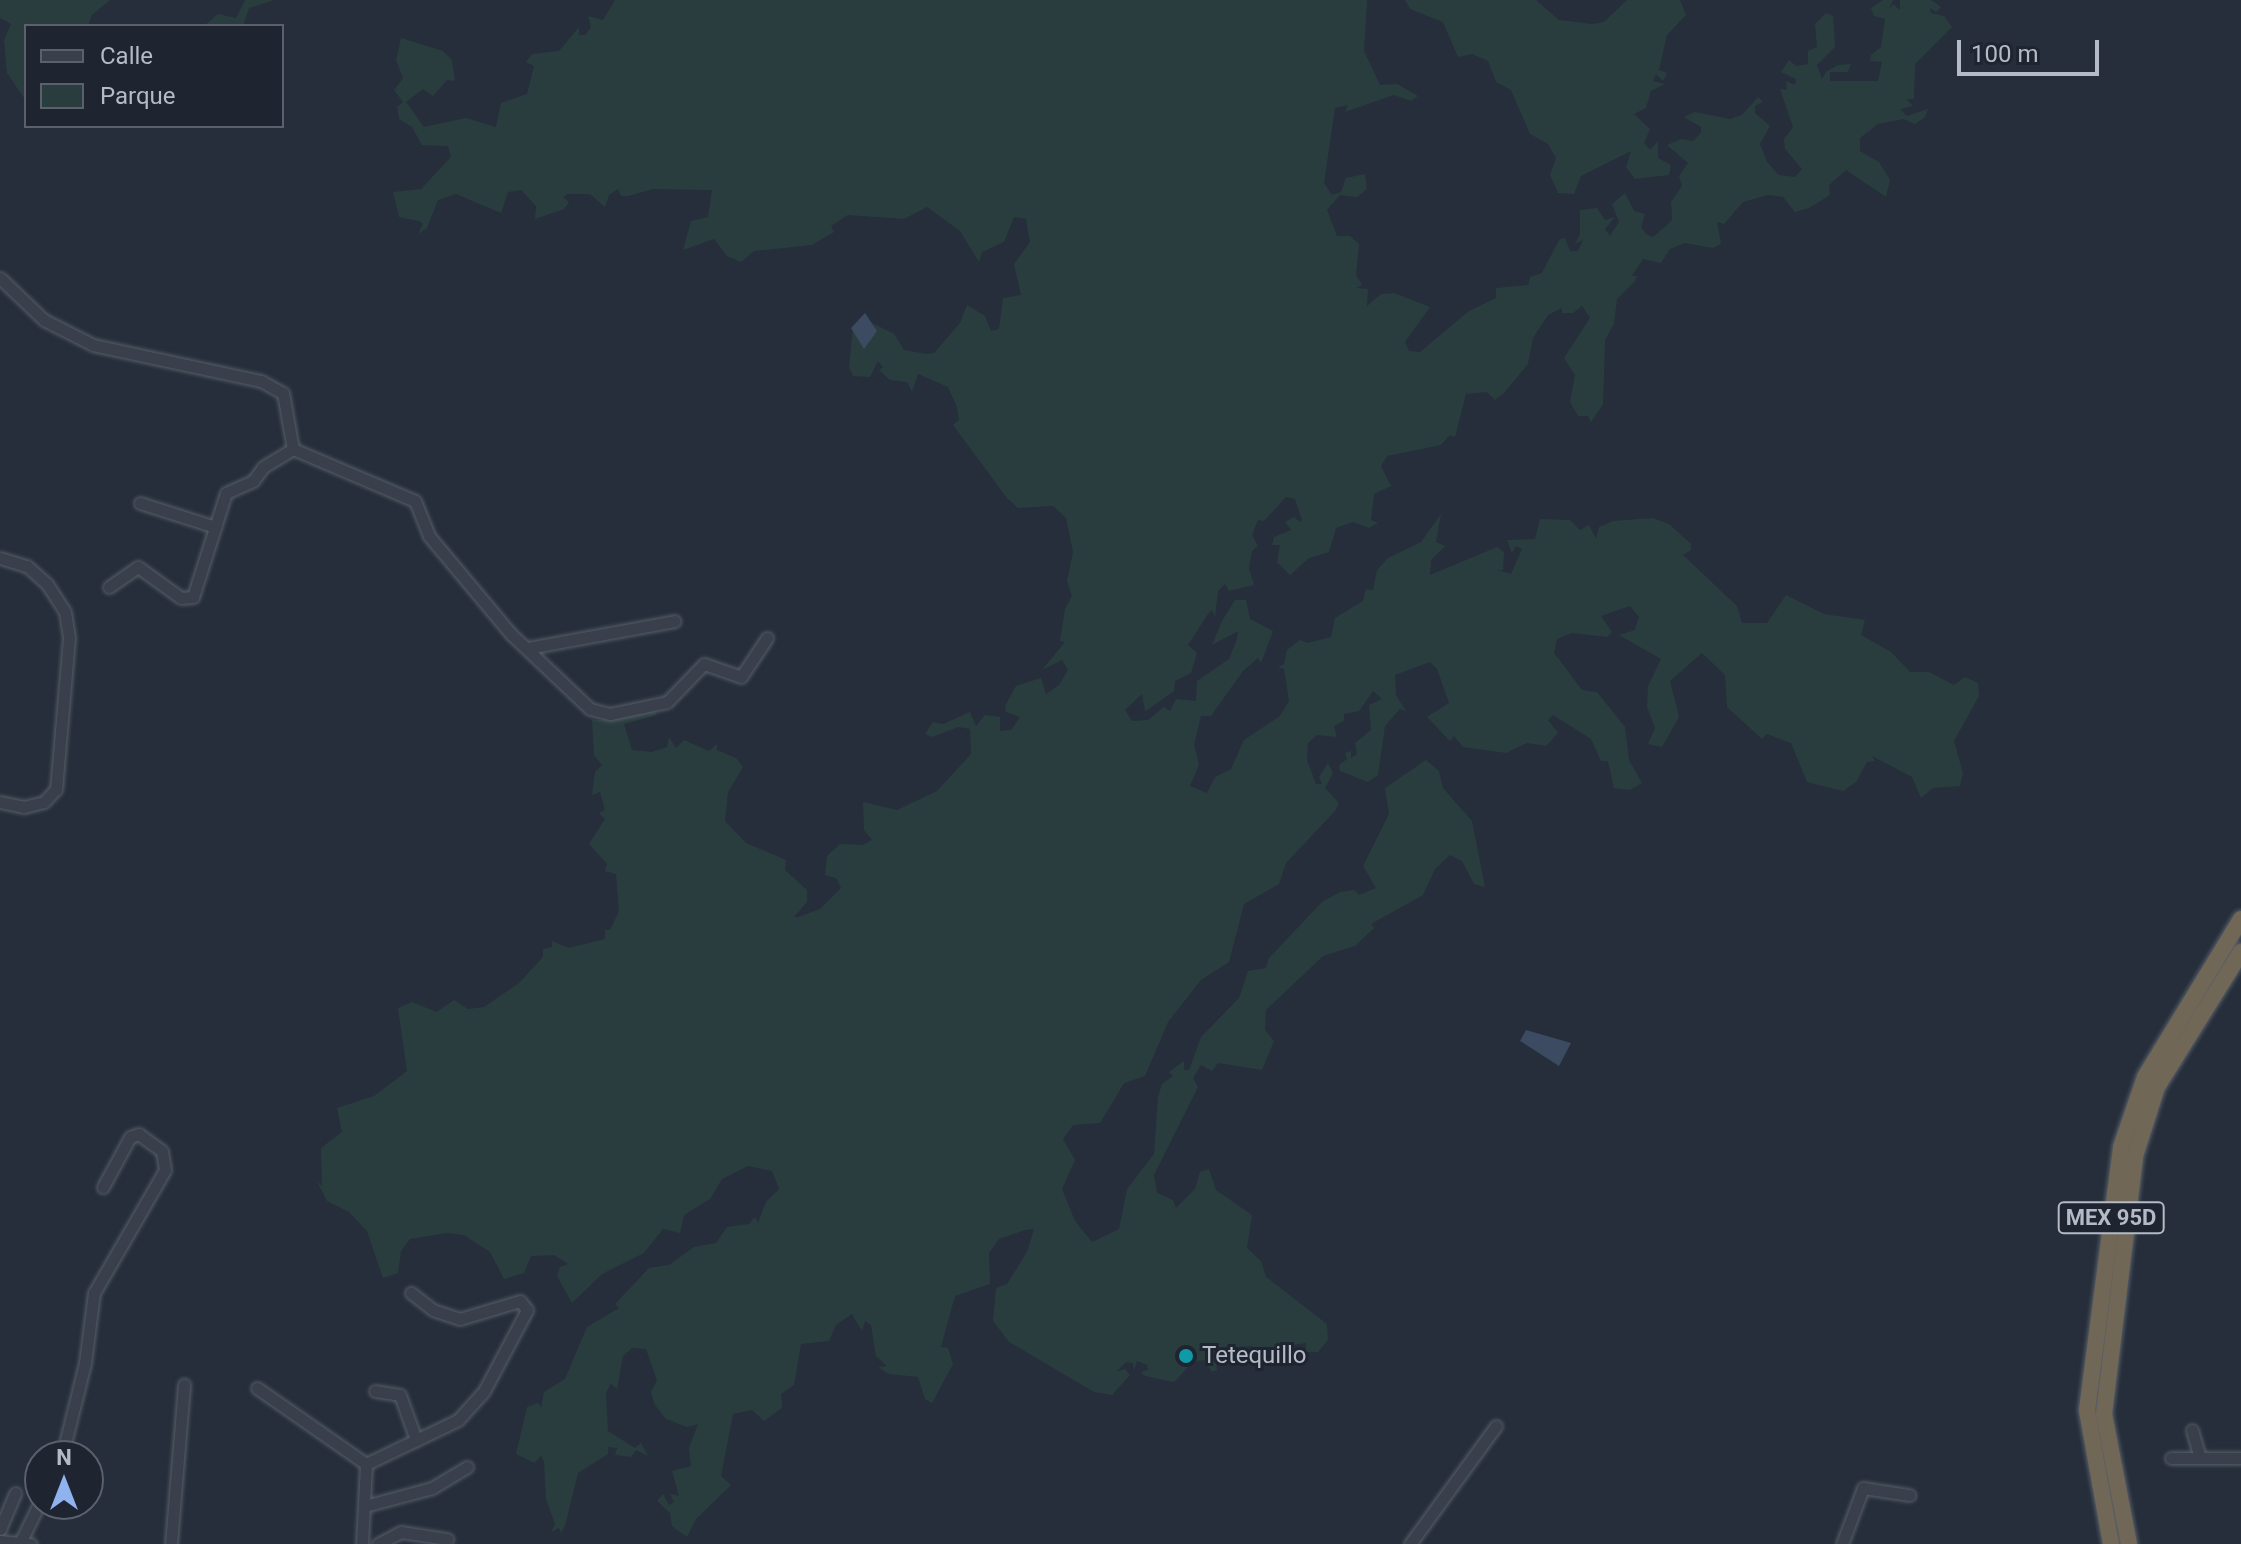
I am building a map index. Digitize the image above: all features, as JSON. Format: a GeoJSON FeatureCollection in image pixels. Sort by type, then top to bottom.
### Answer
{"type":"FeatureCollection","features":[{"type":"Feature","properties":{"kind":"highway","name":"MEX 95D"},"geometry":{"type":"LineString","coordinates":[[2111,1544],[2087,1410],[2121,1147],[2145,1077],[2241,919]]}},
{"type":"Feature","properties":{"kind":"highway","name":"MEX 95D"},"geometry":{"type":"LineString","coordinates":[[2129,1544],[2104,1414],[2135,1156],[2157,1087],[2241,952]]}},
{"type":"Feature","properties":{"kind":"street"},"geometry":{"type":"LineString","coordinates":[[0,278],[44,320],[93,345],[261,381],[283,393],[293,449]]}},
{"type":"Feature","properties":{"kind":"street"},"geometry":{"type":"LineString","coordinates":[[109,587],[138,567],[181,598],[193,597],[226,493],[253,481],[263,467],[293,449]]}},
{"type":"Feature","properties":{"kind":"street"},"geometry":{"type":"LineString","coordinates":[[293,449],[415,501],[429,536],[528,648],[590,709],[610,714],[667,702],[704,664],[741,677],[767,638]]}},
{"type":"Feature","properties":{"kind":"street"},"geometry":{"type":"LineString","coordinates":[[140,503],[215,527]]}},
{"type":"Feature","properties":{"kind":"street"},"geometry":{"type":"LineString","coordinates":[[0,558],[27,566],[47,584],[65,612],[69,638],[56,789],[44,802],[24,807],[0,802]]}},
{"type":"Feature","properties":{"kind":"street"},"geometry":{"type":"LineString","coordinates":[[528,648],[675,621]]}},
{"type":"Feature","properties":{"kind":"street"},"geometry":{"type":"LineString","coordinates":[[66,1440],[85,1363],[94,1293],[165,1170],[162,1151],[139,1134],[130,1137],[103,1187]]}},
{"type":"Feature","properties":{"kind":"street"},"geometry":{"type":"LineString","coordinates":[[366,1464],[458,1420],[484,1391],[527,1310],[520,1301],[460,1319],[433,1310],[411,1293]]}},
{"type":"Feature","properties":{"kind":"street"},"geometry":{"type":"LineString","coordinates":[[171,1544],[184,1385]]}},
{"type":"Feature","properties":{"kind":"street"},"geometry":{"type":"LineString","coordinates":[[257,1388],[366,1464]]}},
{"type":"Feature","properties":{"kind":"street"},"geometry":{"type":"LineString","coordinates":[[375,1391],[400,1395],[416,1440]]}},
{"type":"Feature","properties":{"kind":"street"},"geometry":{"type":"LineString","coordinates":[[1410,1544],[1496,1426]]}},
{"type":"Feature","properties":{"kind":"street"},"geometry":{"type":"LineString","coordinates":[[2192,1430],[2200,1458]]}},
{"type":"Feature","properties":{"kind":"street"},"geometry":{"type":"LineString","coordinates":[[2171,1458],[2241,1458]]}},
{"type":"Feature","properties":{"kind":"street"},"geometry":{"type":"LineString","coordinates":[[362,1544],[365,1506],[361,1484],[366,1464]]}},
{"type":"Feature","properties":{"kind":"street"},"geometry":{"type":"LineString","coordinates":[[365,1506],[432,1488],[467,1467]]}},
{"type":"Feature","properties":{"kind":"street"},"geometry":{"type":"LineString","coordinates":[[1842,1544],[1863,1488],[1909,1495]]}},
{"type":"Feature","properties":{"kind":"street"},"geometry":{"type":"LineString","coordinates":[[0,1529],[15,1493]]}},
{"type":"Feature","properties":{"kind":"street"},"geometry":{"type":"LineString","coordinates":[[0,1541],[26,1542],[34,1520]]}},
{"type":"Feature","properties":{"kind":"street"},"geometry":{"type":"LineString","coordinates":[[378,1544],[401,1532],[447,1539]]}},
{"type":"Feature","properties":{"kind":"green space"},"geometry":{"type":"Polygon","coordinates":[[[0,0],[110,0],[92,15],[89,24],[24,24],[24,98],[7,73],[4,40],[11,24],[0,18],[0,0]]]}},
{"type":"Feature","properties":{"kind":"green space"},"geometry":{"type":"Polygon","coordinates":[[[245,0],[274,0],[249,8],[244,24],[206,24],[218,14],[236,18],[245,0]]]}},
{"type":"Feature","properties":{"kind":"green space"},"geometry":{"type":"Polygon","coordinates":[[[615,0],[1367,0],[1364,51],[1380,85],[1397,84],[1418,96],[1411,101],[1394,95],[1345,112],[1348,105],[1335,108],[1324,183],[1332,195],[1341,192],[1346,178],[1365,174],[1367,189],[1357,197],[1340,195],[1327,210],[1337,236],[1350,236],[1359,244],[1356,275],[1362,285],[1356,288],[1368,289],[1367,306],[1381,294],[1394,293],[1430,307],[1405,342],[1409,351],[1420,352],[1469,311],[1496,298],[1496,288],[1528,285],[1530,277],[1542,273],[1559,240],[1565,238],[1570,251],[1578,251],[1583,240],[1575,244],[1580,234],[1580,210],[1597,208],[1605,220],[1615,217],[1605,229],[1610,236],[1619,222],[1612,204],[1625,193],[1634,211],[1645,214],[1641,227],[1646,234],[1653,237],[1667,225],[1672,220],[1671,202],[1682,186],[1679,176],[1688,163],[1667,145],[1681,139],[1693,141],[1701,133],[1701,127],[1684,117],[1695,112],[1730,119],[1742,115],[1758,97],[1763,102],[1755,106],[1755,113],[1770,126],[1760,144],[1767,162],[1779,175],[1795,177],[1802,169],[1785,149],[1784,139],[1793,127],[1780,89],[1787,90],[1786,81],[1795,85],[1796,79],[1781,72],[1789,60],[1796,66],[1808,64],[1808,51],[1817,47],[1815,24],[1826,13],[1833,16],[1835,47],[1817,65],[1822,79],[1826,72],[1838,65],[1851,64],[1848,72],[1830,72],[1830,81],[1878,81],[1882,62],[1870,61],[1871,55],[1881,47],[1885,19],[1874,16],[1871,8],[1883,0],[1893,0],[1889,10],[1893,4],[1900,10],[1900,0],[1931,0],[1941,7],[1936,12],[1930,8],[1931,13],[1944,16],[1952,27],[1915,64],[1914,99],[1906,99],[1913,106],[1900,109],[1907,116],[1928,109],[1925,117],[1915,124],[1903,119],[1878,124],[1860,138],[1860,151],[1879,162],[1890,180],[1886,197],[1846,170],[1829,185],[1830,195],[1809,208],[1795,212],[1783,197],[1768,195],[1743,202],[1724,224],[1717,222],[1721,244],[1713,248],[1685,243],[1670,249],[1661,263],[1643,259],[1632,276],[1637,276],[1635,281],[1617,299],[1614,324],[1605,340],[1603,404],[1591,422],[1588,416],[1578,416],[1570,402],[1575,375],[1564,358],[1590,318],[1582,306],[1573,313],[1562,313],[1562,308],[1548,315],[1533,338],[1528,364],[1503,394],[1495,400],[1487,392],[1466,394],[1455,437],[1450,435],[1441,445],[1387,456],[1381,466],[1391,486],[1374,494],[1371,520],[1378,523],[1369,528],[1353,522],[1336,528],[1329,552],[1309,558],[1290,575],[1277,562],[1280,545],[1272,545],[1274,537],[1291,530],[1285,522],[1294,517],[1300,522],[1302,520],[1295,499],[1286,497],[1264,521],[1258,520],[1252,535],[1258,546],[1252,551],[1249,568],[1254,585],[1229,591],[1225,584],[1218,591],[1215,617],[1212,610],[1188,645],[1197,653],[1191,673],[1175,681],[1174,691],[1149,709],[1145,711],[1142,694],[1125,710],[1132,721],[1148,720],[1164,707],[1170,711],[1176,699],[1196,701],[1197,681],[1229,659],[1237,639],[1238,631],[1212,645],[1222,621],[1235,600],[1246,600],[1250,619],[1273,631],[1261,663],[1258,658],[1243,671],[1211,716],[1201,716],[1194,745],[1199,765],[1190,786],[1207,793],[1215,777],[1231,769],[1244,740],[1280,716],[1289,701],[1284,669],[1278,667],[1284,664],[1287,650],[1300,640],[1308,643],[1331,637],[1335,618],[1363,601],[1366,589],[1373,590],[1377,570],[1388,558],[1421,542],[1441,514],[1436,542],[1445,546],[1431,560],[1430,575],[1497,547],[1504,552],[1503,570],[1498,570],[1511,574],[1522,549],[1516,546],[1512,553],[1507,540],[1535,539],[1540,519],[1570,520],[1580,530],[1589,525],[1596,539],[1599,527],[1613,521],[1653,518],[1669,524],[1691,544],[1691,550],[1683,555],[1737,606],[1742,623],[1767,623],[1786,595],[1824,614],[1865,620],[1861,635],[1891,652],[1910,672],[1929,672],[1954,685],[1965,677],[1978,683],[1979,696],[1954,741],[1963,773],[1960,786],[1933,788],[1921,798],[1912,777],[1872,756],[1875,761],[1867,762],[1856,782],[1843,791],[1807,782],[1791,743],[1767,734],[1762,739],[1727,707],[1725,675],[1702,653],[1670,681],[1679,717],[1662,747],[1648,744],[1655,728],[1647,707],[1648,686],[1661,659],[1619,635],[1635,630],[1639,617],[1630,606],[1601,616],[1612,632],[1607,637],[1572,633],[1557,639],[1554,653],[1582,690],[1597,692],[1625,727],[1629,760],[1642,783],[1630,790],[1614,788],[1608,761],[1601,761],[1591,739],[1553,715],[1548,720],[1558,733],[1546,746],[1527,743],[1506,753],[1463,747],[1454,736],[1450,741],[1427,717],[1449,703],[1437,669],[1430,662],[1395,675],[1396,695],[1406,711],[1400,709],[1385,726],[1378,775],[1368,782],[1340,771],[1339,765],[1347,759],[1345,753],[1351,751],[1351,758],[1357,754],[1355,743],[1371,730],[1369,705],[1382,699],[1373,691],[1359,711],[1344,714],[1344,721],[1334,726],[1337,737],[1317,735],[1308,743],[1307,760],[1316,784],[1322,784],[1319,777],[1328,763],[1333,773],[1325,788],[1339,803],[1335,811],[1286,863],[1279,884],[1244,904],[1229,962],[1201,980],[1168,1022],[1145,1076],[1124,1083],[1100,1123],[1073,1125],[1063,1139],[1075,1160],[1062,1189],[1075,1221],[1092,1242],[1119,1229],[1127,1189],[1154,1154],[1158,1097],[1162,1084],[1173,1076],[1169,1072],[1184,1061],[1184,1070],[1189,1070],[1201,1037],[1239,998],[1248,971],[1266,968],[1269,958],[1322,902],[1340,892],[1354,890],[1359,895],[1376,888],[1363,866],[1389,814],[1385,788],[1426,760],[1439,771],[1443,788],[1472,821],[1485,887],[1474,884],[1462,861],[1450,855],[1435,869],[1423,895],[1371,924],[1374,928],[1355,946],[1323,956],[1266,1010],[1265,1030],[1274,1041],[1262,1070],[1218,1063],[1212,1071],[1201,1065],[1193,1078],[1198,1087],[1154,1175],[1157,1193],[1173,1200],[1176,1208],[1195,1189],[1200,1172],[1209,1169],[1216,1190],[1252,1215],[1247,1248],[1261,1261],[1266,1277],[1327,1324],[1328,1340],[1318,1352],[1306,1352],[1306,1343],[1286,1346],[1270,1363],[1257,1361],[1259,1352],[1252,1346],[1223,1348],[1215,1355],[1217,1370],[1212,1372],[1204,1360],[1193,1362],[1174,1382],[1145,1376],[1141,1372],[1148,1370],[1147,1365],[1137,1361],[1134,1371],[1133,1363],[1126,1362],[1116,1372],[1125,1369],[1130,1375],[1112,1395],[1094,1392],[1009,1342],[993,1321],[996,1288],[1007,1284],[1027,1252],[1034,1229],[1025,1230],[999,1239],[989,1253],[990,1284],[955,1296],[941,1347],[948,1348],[953,1364],[932,1403],[925,1399],[918,1377],[889,1374],[878,1367],[887,1366],[876,1356],[871,1325],[865,1321],[862,1331],[852,1314],[836,1325],[829,1341],[801,1344],[794,1385],[781,1394],[782,1408],[764,1421],[752,1410],[733,1414],[721,1476],[731,1485],[696,1519],[687,1537],[672,1526],[670,1513],[657,1501],[663,1494],[669,1505],[674,1502],[670,1494],[679,1496],[672,1471],[691,1466],[689,1448],[698,1424],[687,1427],[666,1419],[655,1405],[651,1392],[657,1380],[646,1349],[632,1348],[623,1356],[617,1389],[611,1383],[606,1393],[608,1431],[635,1448],[641,1443],[648,1456],[636,1450],[631,1457],[615,1455],[617,1448],[608,1447],[608,1454],[578,1473],[565,1526],[561,1533],[559,1528],[551,1532],[555,1524],[546,1499],[544,1462],[541,1456],[534,1463],[516,1454],[527,1407],[538,1403],[541,1407],[544,1392],[565,1379],[587,1327],[619,1308],[615,1304],[649,1268],[669,1265],[694,1247],[716,1243],[727,1227],[749,1224],[755,1217],[758,1223],[766,1202],[779,1189],[772,1171],[748,1166],[722,1179],[710,1199],[684,1215],[680,1233],[663,1229],[644,1253],[602,1274],[572,1303],[557,1276],[560,1267],[568,1264],[554,1255],[531,1256],[524,1273],[504,1279],[490,1252],[464,1235],[446,1233],[410,1239],[401,1251],[398,1273],[383,1278],[367,1231],[349,1212],[327,1201],[317,1181],[322,1186],[321,1148],[342,1132],[337,1108],[374,1096],[407,1071],[398,1008],[412,1002],[437,1012],[454,1000],[468,1009],[484,1007],[519,983],[543,957],[543,949],[552,947],[552,941],[569,948],[605,939],[605,930],[610,930],[619,911],[616,874],[605,871],[607,864],[589,844],[605,819],[599,813],[605,810],[600,792],[592,795],[595,772],[602,765],[594,755],[592,720],[608,720],[619,708],[653,706],[657,715],[624,724],[632,750],[652,752],[667,747],[669,737],[676,748],[684,740],[709,751],[717,744],[717,750],[736,758],[743,767],[728,792],[725,821],[746,843],[786,860],[785,870],[807,890],[807,902],[794,917],[798,917],[820,909],[841,888],[836,878],[825,875],[827,856],[840,844],[863,845],[872,840],[864,830],[863,802],[897,810],[937,791],[971,754],[970,729],[958,727],[932,737],[925,734],[933,722],[943,724],[970,712],[976,726],[985,715],[1000,717],[1000,731],[1011,730],[1020,717],[1006,712],[1005,706],[1016,686],[1041,678],[1046,694],[1059,685],[1068,670],[1062,660],[1042,670],[1065,642],[1060,641],[1065,609],[1072,596],[1067,581],[1073,552],[1066,518],[1053,506],[1018,508],[1007,498],[953,425],[959,420],[948,387],[918,374],[912,392],[907,382],[890,380],[879,370],[883,367],[878,361],[870,377],[853,376],[849,367],[853,328],[866,320],[894,334],[904,350],[927,354],[934,353],[960,323],[967,305],[985,316],[991,331],[999,329],[1003,298],[1021,295],[1014,264],[1030,242],[1026,219],[1014,217],[1004,242],[982,252],[979,262],[960,231],[927,207],[904,219],[848,215],[831,226],[834,232],[812,245],[754,251],[741,262],[727,256],[714,239],[683,250],[691,221],[708,217],[712,190],[653,189],[621,196],[618,189],[609,195],[605,207],[590,194],[568,194],[563,197],[569,202],[564,209],[535,219],[536,206],[521,190],[508,192],[501,213],[456,194],[438,200],[427,228],[418,234],[423,224],[399,217],[393,192],[421,189],[451,157],[448,146],[422,145],[412,127],[399,119],[397,107],[403,102],[394,90],[403,78],[396,60],[401,38],[443,51],[452,60],[455,81],[447,80],[433,96],[423,89],[406,102],[424,127],[466,118],[496,127],[501,103],[527,94],[534,66],[526,62],[532,54],[559,51],[579,27],[579,35],[585,35],[591,27],[588,16],[603,20],[615,0]]]}},
{"type":"Feature","properties":{"kind":"green space"},"geometry":{"type":"Polygon","coordinates":[[[1405,0],[1536,0],[1559,20],[1592,24],[1604,22],[1627,0],[1680,0],[1686,15],[1667,35],[1659,70],[1667,73],[1663,81],[1656,74],[1653,81],[1665,84],[1651,91],[1646,108],[1634,114],[1650,129],[1644,143],[1650,150],[1658,141],[1658,158],[1671,165],[1669,175],[1635,179],[1626,167],[1631,151],[1581,176],[1574,194],[1558,193],[1550,175],[1556,158],[1548,144],[1530,134],[1511,90],[1496,82],[1488,61],[1472,54],[1458,57],[1443,22],[1410,9],[1405,0]]]}},
{"type":"Feature","properties":{"kind":"water"},"geometry":{"type":"Polygon","coordinates":[[[865,313],[877,331],[864,349],[851,328],[865,313]]]}},
{"type":"Feature","properties":{"kind":"water"},"geometry":{"type":"Polygon","coordinates":[[[1526,1030],[1571,1043],[1559,1066],[1520,1041],[1526,1030]]]}},
{"type":"Feature","properties":{"kind":"place","name":"Tetequillo"},"geometry":{"type":"Point","coordinates":[1186,1356]}}]}
